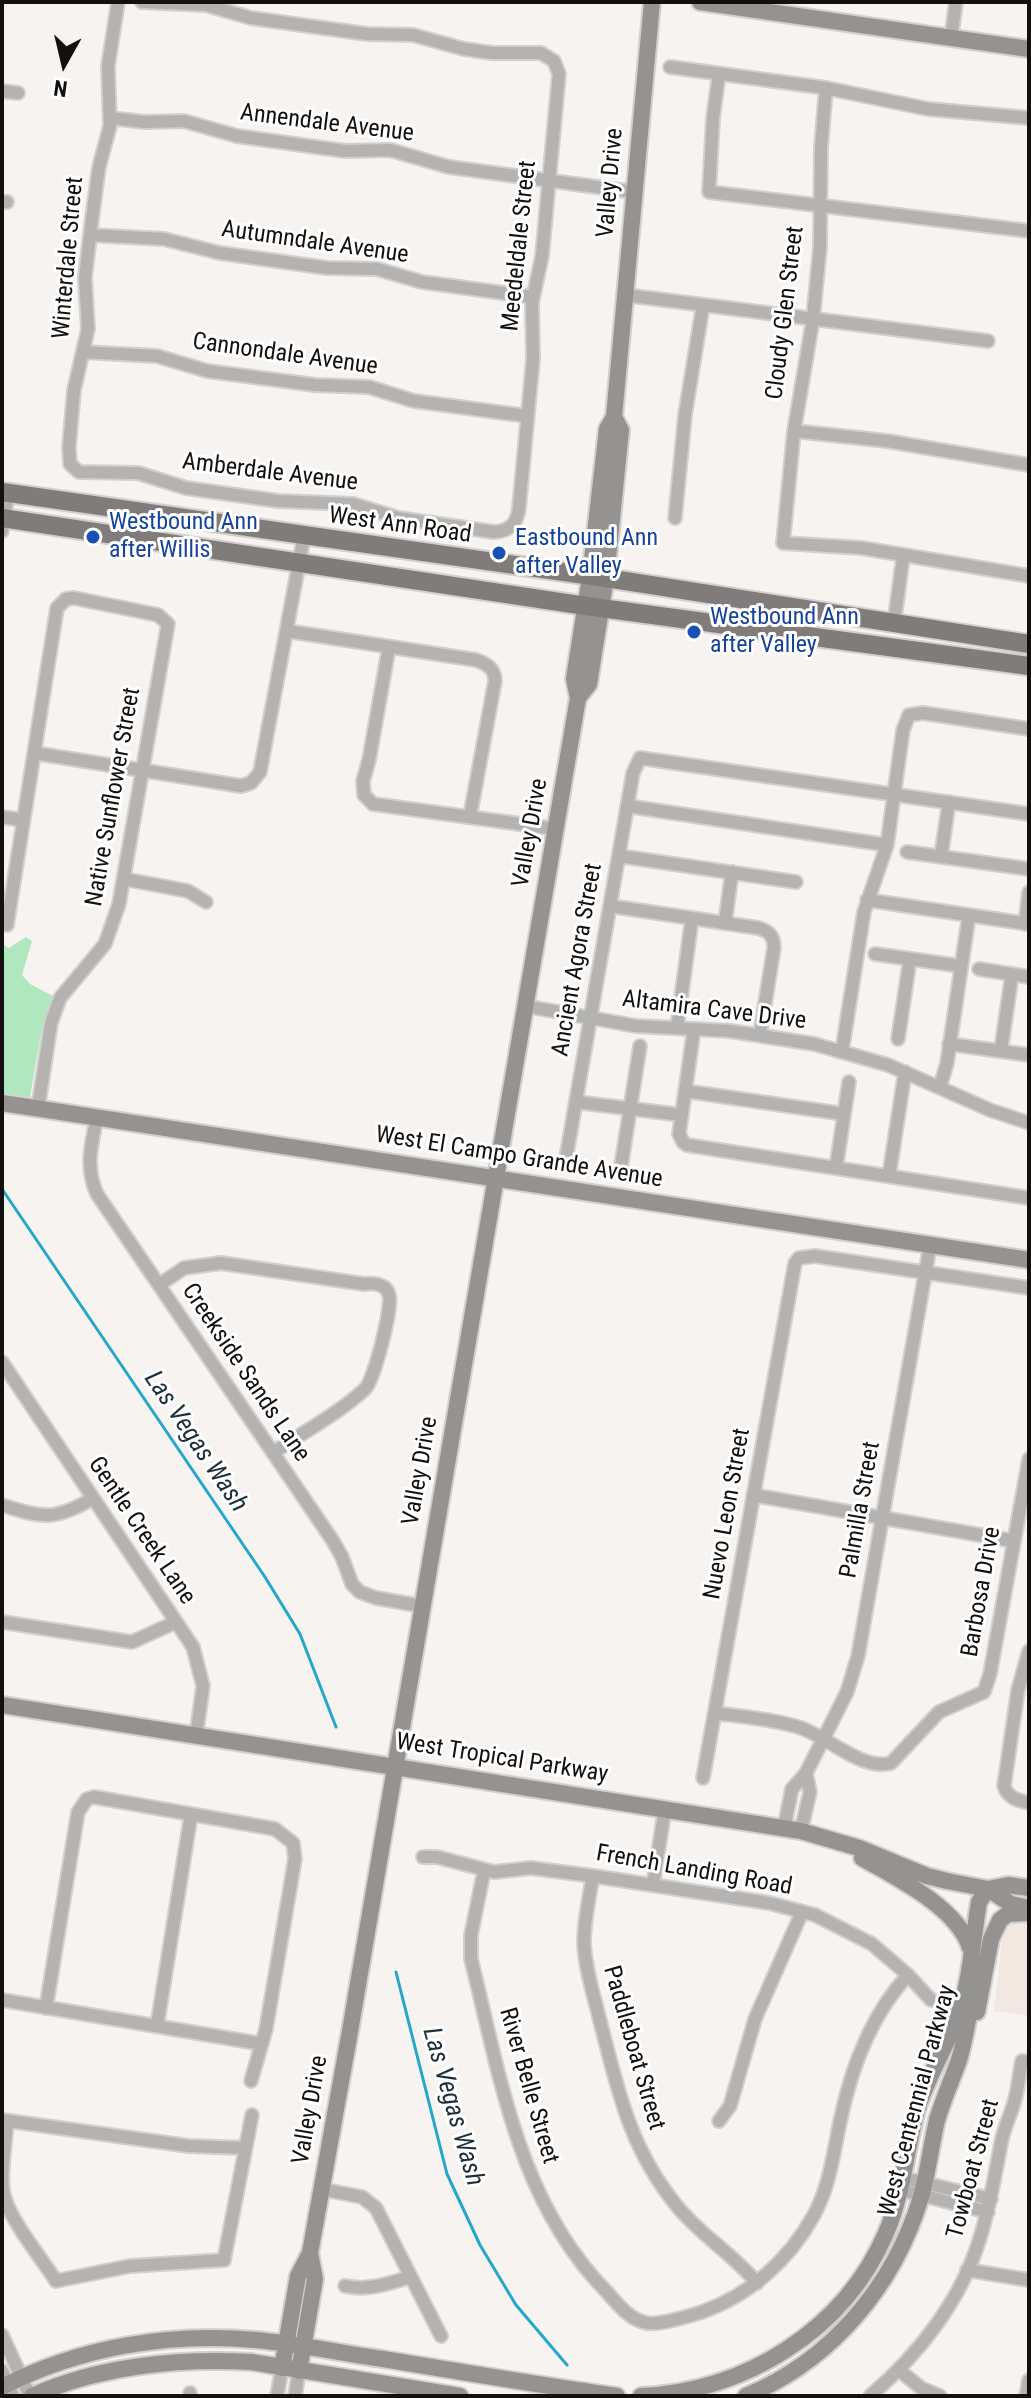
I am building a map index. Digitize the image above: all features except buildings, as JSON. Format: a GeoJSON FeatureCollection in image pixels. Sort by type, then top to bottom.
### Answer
{"type":"FeatureCollection","features":[{"type":"Feature","properties":{"kind":"main road","name":"West Ann Road"},"geometry":{"type":"LineString","coordinates":[[5,492],[1029,644]]}},
{"type":"Feature","properties":{"kind":"main road","name":"West Ann Road"},"geometry":{"type":"LineString","coordinates":[[3,522],[1029,666]]}},
{"type":"Feature","properties":{"kind":"main road"},"geometry":{"type":"LineString","coordinates":[[827,637],[833,627],[885,632],[894,624],[941,654]]}},
{"type":"Feature","properties":{"kind":"street","name":"Winterdale Street"},"geometry":{"type":"LineString","coordinates":[[73,469],[69,457],[74,390],[88,329],[85,278],[99,167],[108,140],[108,66],[118,2]]}},
{"type":"Feature","properties":{"kind":"street","name":"Meedeldale Street"},"geometry":{"type":"LineString","coordinates":[[142,2],[206,5],[251,18],[367,34],[399,33],[464,49],[492,53],[541,53],[554,61],[559,74],[542,256],[533,297],[533,359],[517,520],[508,529]]}},
{"type":"Feature","properties":{"kind":"street","name":"Valley Drive"},"geometry":{"type":"LineString","coordinates":[[277,2396],[290,2369],[315,2279],[310,2253],[557,829],[578,698],[574,679],[594,607],[621,430],[614,417],[652,2]]}},
{"type":"Feature","properties":{"kind":"street"},"geometry":{"type":"LineString","coordinates":[[700,2],[1029,49]]}},
{"type":"Feature","properties":{"kind":"street"},"geometry":{"type":"LineString","coordinates":[[951,39],[956,2]]}},
{"type":"Feature","properties":{"kind":"street"},"geometry":{"type":"LineString","coordinates":[[670,67],[826,88],[928,109],[1029,118]]}},
{"type":"Feature","properties":{"kind":"street"},"geometry":{"type":"LineString","coordinates":[[719,74],[709,192],[1029,231]]}},
{"type":"Feature","properties":{"kind":"street","name":"Cloudy Glen Street"},"geometry":{"type":"LineString","coordinates":[[826,88],[821,147],[820,247],[813,319],[794,431],[783,543],[862,548],[903,557]]}},
{"type":"Feature","properties":{"kind":"street"},"geometry":{"type":"LineString","coordinates":[[2,91],[18,93]]}},
{"type":"Feature","properties":{"kind":"street","name":"Annendale Avenue"},"geometry":{"type":"LineString","coordinates":[[110,118],[145,122],[184,121],[237,136],[345,151],[390,150],[449,167],[634,192]]}},
{"type":"Feature","properties":{"kind":"street","name":"Autumndale Avenue"},"geometry":{"type":"LineString","coordinates":[[90,235],[181,241],[220,253],[327,268],[377,269],[422,282],[533,297]]}},
{"type":"Feature","properties":{"kind":"street"},"geometry":{"type":"LineString","coordinates":[[625,295],[988,341]]}},
{"type":"Feature","properties":{"kind":"street"},"geometry":{"type":"LineString","coordinates":[[675,518],[685,415],[703,305]]}},
{"type":"Feature","properties":{"kind":"street","name":"Cannondale Avenue"},"geometry":{"type":"LineString","coordinates":[[83,352],[108,356],[157,356],[207,371],[315,385],[357,385],[414,401],[527,416]]}},
{"type":"Feature","properties":{"kind":"street"},"geometry":{"type":"LineString","coordinates":[[794,431],[887,441],[1029,465]]}},
{"type":"Feature","properties":{"kind":"street","name":"Amberdale Avenue"},"geometry":{"type":"LineString","coordinates":[[73,469],[88,473],[138,473],[186,488],[278,501],[353,504],[398,518],[494,532],[508,529]]}},
{"type":"Feature","properties":{"kind":"street"},"geometry":{"type":"LineString","coordinates":[[3,522],[5,492]]}},
{"type":"Feature","properties":{"kind":"street"},"geometry":{"type":"LineString","coordinates":[[7,925],[34,753],[241,786],[251,783],[260,772],[304,536]]}},
{"type":"Feature","properties":{"kind":"street"},"geometry":{"type":"LineString","coordinates":[[894,624],[903,557],[1029,576]]}},
{"type":"Feature","properties":{"kind":"street","name":"Native Sunflower Street"},"geometry":{"type":"LineString","coordinates":[[34,753],[54,615],[61,603],[74,598],[150,612],[165,619],[169,631],[116,914],[105,944],[60,998],[55,1009],[38,1108]]}},
{"type":"Feature","properties":{"kind":"street"},"geometry":{"type":"LineString","coordinates":[[287,631],[476,660],[490,668],[495,674],[495,681],[470,816]]}},
{"type":"Feature","properties":{"kind":"street"},"geometry":{"type":"LineString","coordinates":[[389,647],[363,781],[364,795],[373,804],[557,829]]}},
{"type":"Feature","properties":{"kind":"street"},"geometry":{"type":"LineString","coordinates":[[842,1051],[867,900],[884,859],[903,730],[909,715],[923,713],[1029,729]]}},
{"type":"Feature","properties":{"kind":"street","name":"Ancient Agora Street"},"geometry":{"type":"LineString","coordinates":[[565,1164],[627,806],[636,763],[640,758],[894,794]]}},
{"type":"Feature","properties":{"kind":"street"},"geometry":{"type":"LineString","coordinates":[[894,794],[1029,814]]}},
{"type":"Feature","properties":{"kind":"street"},"geometry":{"type":"LineString","coordinates":[[941,856],[949,802]]}},
{"type":"Feature","properties":{"kind":"street"},"geometry":{"type":"LineString","coordinates":[[627,806],[887,845]]}},
{"type":"Feature","properties":{"kind":"street"},"geometry":{"type":"LineString","coordinates":[[2,817],[23,820]]}},
{"type":"Feature","properties":{"kind":"street"},"geometry":{"type":"LineString","coordinates":[[907,852],[1029,869]]}},
{"type":"Feature","properties":{"kind":"street"},"geometry":{"type":"LineString","coordinates":[[619,856],[796,882]]}},
{"type":"Feature","properties":{"kind":"street"},"geometry":{"type":"LineString","coordinates":[[725,923],[732,872]]}},
{"type":"Feature","properties":{"kind":"street"},"geometry":{"type":"LineString","coordinates":[[124,879],[188,891],[206,902]]}},
{"type":"Feature","properties":{"kind":"street"},"geometry":{"type":"LineString","coordinates":[[867,900],[1027,924],[1029,892]]}},
{"type":"Feature","properties":{"kind":"street"},"geometry":{"type":"LineString","coordinates":[[610,906],[769,932],[774,948],[760,1034]]}},
{"type":"Feature","properties":{"kind":"street"},"geometry":{"type":"LineString","coordinates":[[940,1087],[969,915]]}},
{"type":"Feature","properties":{"kind":"street"},"geometry":{"type":"LineString","coordinates":[[677,1028],[692,918]]}},
{"type":"Feature","properties":{"kind":"street"},"geometry":{"type":"LineString","coordinates":[[875,954],[961,966]]}},
{"type":"Feature","properties":{"kind":"street"},"geometry":{"type":"LineString","coordinates":[[898,1039],[910,959]]}},
{"type":"Feature","properties":{"kind":"street"},"geometry":{"type":"LineString","coordinates":[[979,969],[1029,977]]}},
{"type":"Feature","properties":{"kind":"street"},"geometry":{"type":"LineString","coordinates":[[1001,1050],[1012,974]]}},
{"type":"Feature","properties":{"kind":"street","name":"Altamira Cave Drive"},"geometry":{"type":"LineString","coordinates":[[525,1006],[636,1026],[760,1034],[842,1051],[905,1072],[990,1110],[1029,1123]]}},
{"type":"Feature","properties":{"kind":"street"},"geometry":{"type":"LineString","coordinates":[[694,1029],[682,1115],[681,1139],[687,1145],[1029,1198]]}},
{"type":"Feature","properties":{"kind":"street"},"geometry":{"type":"LineString","coordinates":[[949,1044],[1029,1055]]}},
{"type":"Feature","properties":{"kind":"street"},"geometry":{"type":"LineString","coordinates":[[620,1173],[640,1046]]}},
{"type":"Feature","properties":{"kind":"street"},"geometry":{"type":"LineString","coordinates":[[889,1176],[905,1072]]}},
{"type":"Feature","properties":{"kind":"street"},"geometry":{"type":"LineString","coordinates":[[836,1168],[849,1082]]}},
{"type":"Feature","properties":{"kind":"street"},"geometry":{"type":"LineString","coordinates":[[685,1091],[844,1114]]}},
{"type":"Feature","properties":{"kind":"street"},"geometry":{"type":"LineString","coordinates":[[576,1102],[682,1115]]}},
{"type":"Feature","properties":{"kind":"street","name":"West El Campo Grande Avenue"},"geometry":{"type":"LineString","coordinates":[[2,1103],[1029,1260]]}},
{"type":"Feature","properties":{"kind":"street","name":"Creekside Sands Lane"},"geometry":{"type":"LineString","coordinates":[[97,1117],[89,1161],[92,1183],[342,1557],[352,1584],[360,1592],[376,1598],[422,1606]]}},
{"type":"Feature","properties":{"kind":"street","name":"Palmilla Street"},"geometry":{"type":"LineString","coordinates":[[792,1829],[790,1795],[794,1784],[806,1773],[853,1675],[930,1246]]}},
{"type":"Feature","properties":{"kind":"street","name":"Nuevo Leon Street"},"geometry":{"type":"LineString","coordinates":[[703,1778],[793,1269],[799,1258],[815,1256],[926,1273]]}},
{"type":"Feature","properties":{"kind":"street"},"geometry":{"type":"LineString","coordinates":[[159,1285],[184,1268],[221,1263],[373,1283],[384,1286],[389,1293],[390,1306],[376,1366],[367,1388],[273,1453]]}},
{"type":"Feature","properties":{"kind":"street"},"geometry":{"type":"LineString","coordinates":[[926,1273],[1029,1288]]}},
{"type":"Feature","properties":{"kind":"street","name":"Gentle Creek Lane"},"geometry":{"type":"LineString","coordinates":[[2,1362],[193,1647],[202,1674],[196,1737]]}},
{"type":"Feature","properties":{"kind":"street","name":"Barbosa Drive"},"geometry":{"type":"LineString","coordinates":[[822,1739],[873,1765],[891,1763],[939,1712],[984,1692],[988,1685],[1029,1459]]}},
{"type":"Feature","properties":{"kind":"street"},"geometry":{"type":"LineString","coordinates":[[753,1495],[1014,1541]]}},
{"type":"Feature","properties":{"kind":"street"},"geometry":{"type":"LineString","coordinates":[[2,1505],[47,1517],[65,1514],[93,1498]]}},
{"type":"Feature","properties":{"kind":"street"},"geometry":{"type":"LineString","coordinates":[[2,1622],[132,1642],[176,1622]]}},
{"type":"Feature","properties":{"kind":"street"},"geometry":{"type":"LineString","coordinates":[[1029,1651],[1023,1667],[1004,1777],[1006,1794],[1029,1803]]}},
{"type":"Feature","properties":{"kind":"street","name":"West Tropical Parkway"},"geometry":{"type":"LineString","coordinates":[[2,1705],[792,1829],[822,1835],[927,1876],[988,1889],[1011,1904],[1029,1910]]}},
{"type":"Feature","properties":{"kind":"street"},"geometry":{"type":"LineString","coordinates":[[715,1713],[801,1728],[822,1739]]}},
{"type":"Feature","properties":{"kind":"street","name":"Palmilla Street"},"geometry":{"type":"LineString","coordinates":[[792,1829],[808,1799],[810,1786],[806,1773]]}},
{"type":"Feature","properties":{"kind":"street"},"geometry":{"type":"LineString","coordinates":[[790,1795],[808,1799]]}},
{"type":"Feature","properties":{"kind":"street"},"geometry":{"type":"LineString","coordinates":[[46,2008],[78,1812],[87,1799],[94,1797],[275,1829],[288,1837],[295,1850],[295,1859],[262,2044],[251,2081]]}},
{"type":"Feature","properties":{"kind":"street"},"geometry":{"type":"LineString","coordinates":[[653,1885],[665,1808]]}},
{"type":"Feature","properties":{"kind":"street"},"geometry":{"type":"LineString","coordinates":[[157,2026],[191,1815]]}},
{"type":"Feature","properties":{"kind":"street"},"geometry":{"type":"LineString","coordinates":[[822,1835],[904,1882],[939,1908],[962,1928],[971,1952]]}},
{"type":"Feature","properties":{"kind":"street","name":"French Landing Road"},"geometry":{"type":"LineString","coordinates":[[423,1857],[437,1857],[484,1871],[531,1868],[593,1876],[769,1903],[802,1912],[862,1938],[908,1975],[931,2000]]}},
{"type":"Feature","properties":{"kind":"street","name":"River Belle Street"},"geometry":{"type":"LineString","coordinates":[[484,1871],[471,1935],[471,1959],[517,2142],[542,2203],[563,2239],[598,2284],[631,2316],[644,2323],[700,2313],[723,2304],[757,2283]]}},
{"type":"Feature","properties":{"kind":"street","name":"Paddleboat Street"},"geometry":{"type":"LineString","coordinates":[[593,1876],[585,1922],[585,1960],[627,2123],[655,2177],[679,2208],[757,2283]]}},
{"type":"Feature","properties":{"kind":"street","name":"West Tropical Parkway"},"geometry":{"type":"LineString","coordinates":[[988,1889],[1008,1885],[1029,1888]]}},
{"type":"Feature","properties":{"kind":"street","name":"West Centennial Parkway"},"geometry":{"type":"LineString","coordinates":[[641,2396],[699,2389],[750,2371],[797,2342],[836,2310],[853,2291],[886,2234],[902,2184],[917,2110],[961,2007],[979,1902],[988,1889]]}},
{"type":"Feature","properties":{"kind":"street","name":"West Centennial Parkway"},"geometry":{"type":"LineString","coordinates":[[758,2394],[830,2345],[869,2302],[904,2242],[923,2189],[937,2123],[958,2062],[970,2013],[988,1889]]}},
{"type":"Feature","properties":{"kind":"street"},"geometry":{"type":"LineString","coordinates":[[958,2062],[972,2033],[994,1929],[1008,1914],[1029,1910]]}},
{"type":"Feature","properties":{"kind":"street"},"geometry":{"type":"LineString","coordinates":[[719,2121],[730,2106],[755,2019],[802,1912]]}},
{"type":"Feature","properties":{"kind":"street"},"geometry":{"type":"LineString","coordinates":[[757,2283],[797,2241],[815,2213],[827,2187],[848,2089],[864,2045],[880,2009],[908,1975]]}},
{"type":"Feature","properties":{"kind":"street"},"geometry":{"type":"LineString","coordinates":[[2,2000],[262,2044]]}},
{"type":"Feature","properties":{"kind":"street","name":"Towboat Street"},"geometry":{"type":"LineString","coordinates":[[870,2396],[899,2370],[934,2328],[967,2270],[979,2244],[1002,2137],[1025,2062]]}},
{"type":"Feature","properties":{"kind":"street"},"geometry":{"type":"LineString","coordinates":[[244,2148],[189,2146],[5,2121],[3,2190],[14,2220],[56,2281],[130,2266],[224,2260],[252,2115]]}},
{"type":"Feature","properties":{"kind":"street"},"geometry":{"type":"LineString","coordinates":[[902,2184],[989,2205]]}},
{"type":"Feature","properties":{"kind":"street"},"geometry":{"type":"LineString","coordinates":[[321,2189],[362,2197],[376,2208],[441,2336]]}},
{"type":"Feature","properties":{"kind":"street"},"geometry":{"type":"LineString","coordinates":[[967,2270],[1029,2280]]}},
{"type":"Feature","properties":{"kind":"street"},"geometry":{"type":"LineString","coordinates":[[345,2286],[361,2289],[410,2277]]}},
{"type":"Feature","properties":{"kind":"street"},"geometry":{"type":"LineString","coordinates":[[2,2335],[9,2383]]}},
{"type":"Feature","properties":{"kind":"street"},"geometry":{"type":"LineString","coordinates":[[9,2383],[67,2360],[142,2342],[216,2338],[295,2345],[617,2396]]}},
{"type":"Feature","properties":{"kind":"street"},"geometry":{"type":"LineString","coordinates":[[9,2383],[31,2396],[83,2379],[136,2367],[225,2361],[460,2396]]}},
{"type":"Feature","properties":{"kind":"street","name":"Valley Drive"},"geometry":{"type":"LineString","coordinates":[[290,2369],[295,2396]]}},
{"type":"Feature","properties":{"kind":"street"},"geometry":{"type":"LineString","coordinates":[[899,2370],[921,2388],[940,2396]]}},
{"type":"Feature","properties":{"kind":"street"},"geometry":{"type":"LineString","coordinates":[[750,2371],[758,2394]]}},
{"type":"Feature","properties":{"kind":"street"},"geometry":{"type":"LineString","coordinates":[[1026,2396],[1029,2380]]}},
{"type":"Feature","properties":{"kind":"shaded area"},"geometry":{"type":"Polygon","coordinates":[[[1015,1920],[1029,1921],[1029,2016],[994,2011],[1003,1932],[1015,1920]]]}},
{"type":"Feature","properties":{"kind":"green space"},"geometry":{"type":"Polygon","coordinates":[[[26,937],[32,941],[22,975],[30,984],[53,996],[42,1028],[30,1097],[2,1093],[2,944],[9,948],[26,937]]]}},
{"type":"Feature","properties":{"kind":"waterway","name":"Las Vegas Wash"},"geometry":{"type":"LineString","coordinates":[[2,1189],[265,1577],[300,1634],[336,1727]]}},
{"type":"Feature","properties":{"kind":"waterway","name":"Las Vegas Wash"},"geometry":{"type":"LineString","coordinates":[[396,1972],[447,2174],[480,2245],[516,2305],[567,2365]]}},
{"type":"Feature","properties":{"kind":"place","name":"Westbound Ann after Willis"},"geometry":{"type":"Point","coordinates":[93,537]}},
{"type":"Feature","properties":{"kind":"place","name":"Eastbound Ann after Valley"},"geometry":{"type":"Point","coordinates":[499,553]}},
{"type":"Feature","properties":{"kind":"place","name":"Westbound Ann after Valley"},"geometry":{"type":"Point","coordinates":[694,632]}}]}
